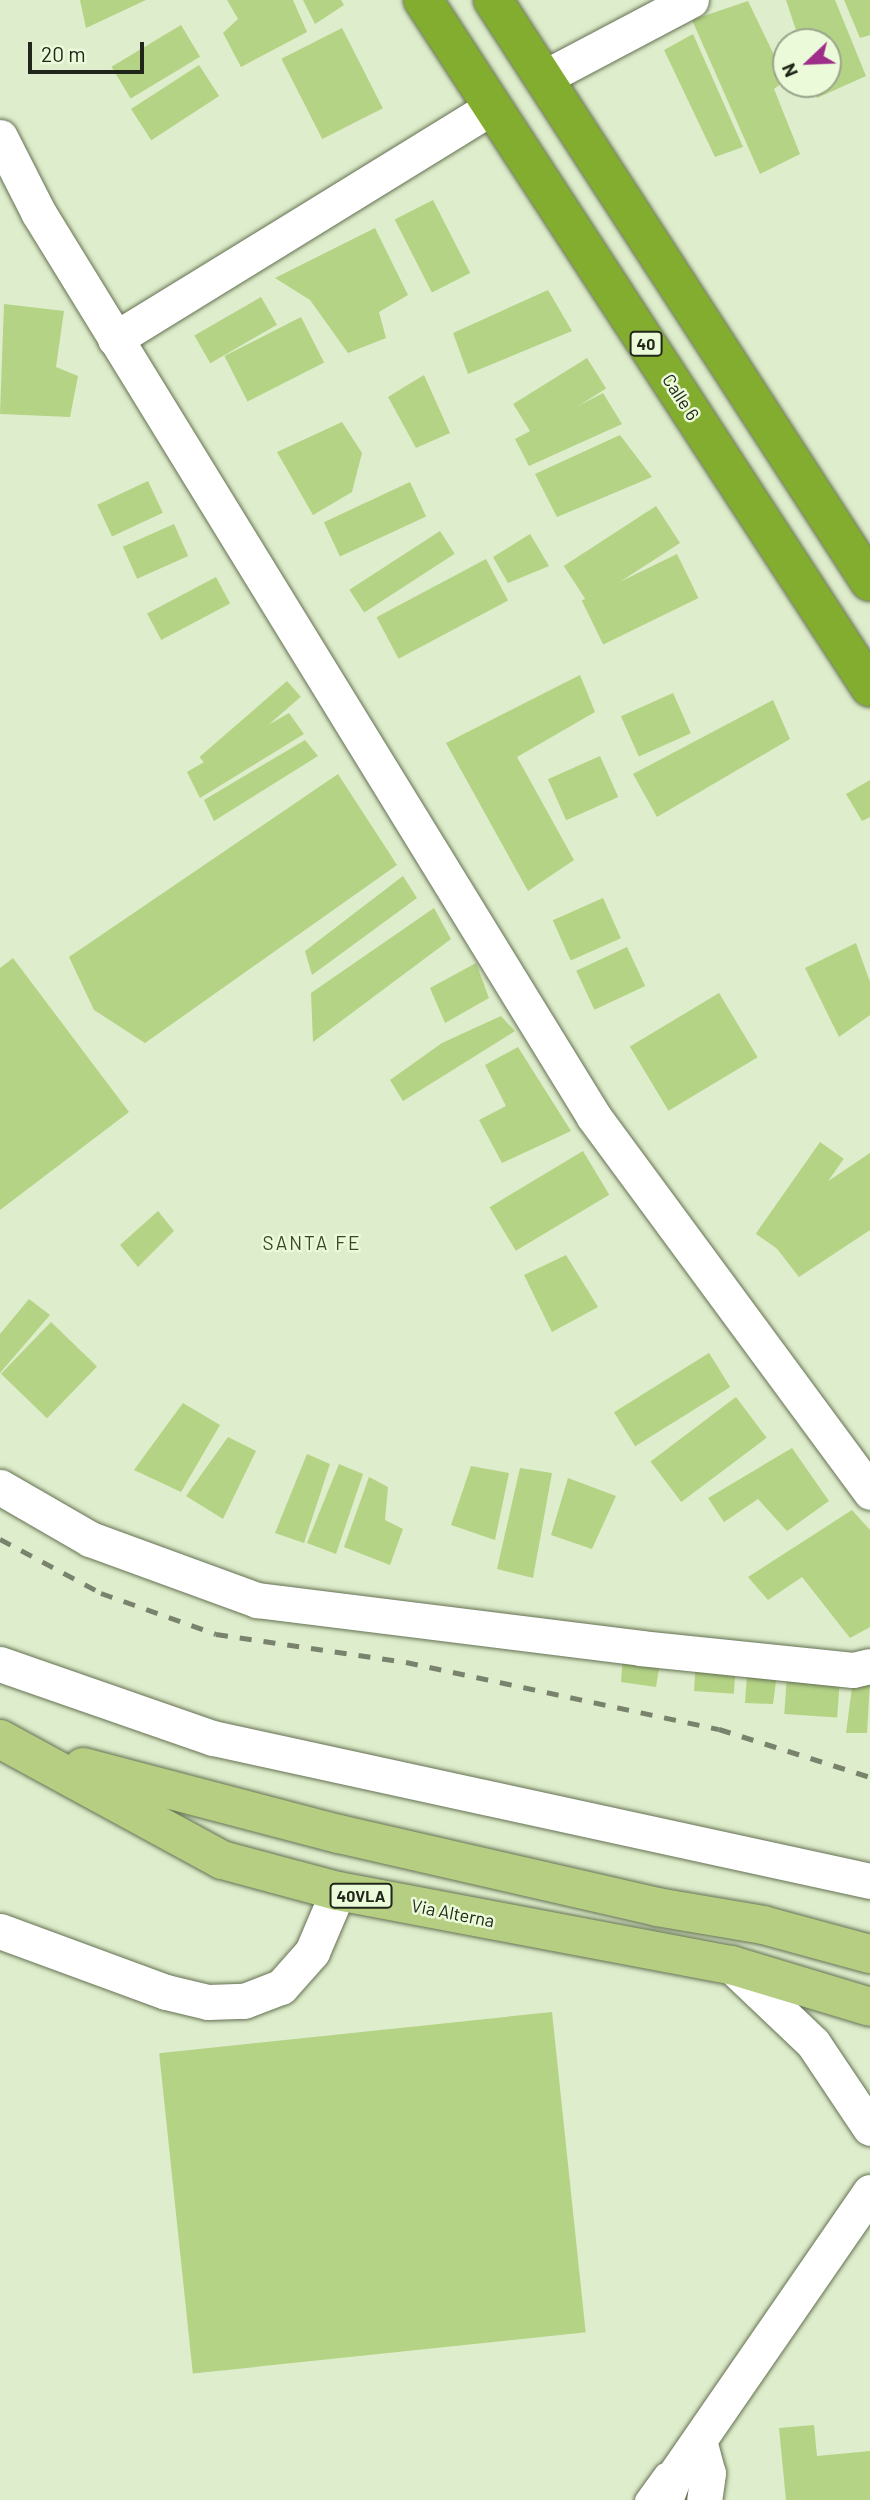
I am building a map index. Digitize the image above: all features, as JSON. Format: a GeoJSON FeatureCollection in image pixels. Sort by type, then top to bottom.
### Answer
{"type":"FeatureCollection","features":[{"type":"Feature","properties":{"kind":"highway","name":"Calle 6"},"geometry":{"type":"LineString","coordinates":[[424,0],[870,687]]}},
{"type":"Feature","properties":{"kind":"highway"},"geometry":{"type":"LineString","coordinates":[[493,0],[870,582]]}},
{"type":"Feature","properties":{"kind":"main road","name":"Via Alterna"},"geometry":{"type":"LineString","coordinates":[[8,1744],[222,1860],[338,1891],[732,1965],[870,2007]]}},
{"type":"Feature","properties":{"kind":"main road","name":"Via Alterna"},"geometry":{"type":"LineString","coordinates":[[8,1744],[230,1808],[657,1907],[763,1925],[870,1954]]}},
{"type":"Feature","properties":{"kind":"street"},"geometry":{"type":"LineString","coordinates":[[545,77],[691,0]]}},
{"type":"Feature","properties":{"kind":"street"},"geometry":{"type":"LineString","coordinates":[[115,339],[492,107]]}},
{"type":"Feature","properties":{"kind":"street"},"geometry":{"type":"LineString","coordinates":[[0,137],[115,339],[594,1117],[870,1492]]}},
{"type":"Feature","properties":{"kind":"street"},"geometry":{"type":"LineString","coordinates":[[0,1487],[90,1539],[257,1600],[640,1648],[853,1670],[870,1666]]}},
{"type":"Feature","properties":{"kind":"street"},"geometry":{"type":"LineString","coordinates":[[0,1664],[102,1704],[240,1744],[870,1881]]}},
{"type":"Feature","properties":{"kind":"street"},"geometry":{"type":"LineString","coordinates":[[0,1931],[166,1992],[208,2002],[244,2001],[281,1987],[312,1952],[338,1891]]}},
{"type":"Feature","properties":{"kind":"street"},"geometry":{"type":"LineString","coordinates":[[732,1965],[813,2043],[870,2128]]}},
{"type":"Feature","properties":{"kind":"street"},"geometry":{"type":"LineString","coordinates":[[664,2500],[870,2192]]}},
{"type":"Feature","properties":{"kind":"street"},"geometry":{"type":"LineString","coordinates":[[700,2444],[708,2473],[704,2500]]}},
{"type":"Feature","properties":{"kind":"lane"},"geometry":{"type":"LineString","coordinates":[[644,2500],[659,2475],[700,2444]]}},
{"type":"Feature","properties":{"kind":"building"},"geometry":{"type":"Polygon","coordinates":[[[80,0],[146,0],[86,28],[80,0]]]}},
{"type":"Feature","properties":{"kind":"building"},"geometry":{"type":"Polygon","coordinates":[[[227,0],[293,0],[307,32],[241,67],[223,33],[238,19],[227,0]]]}},
{"type":"Feature","properties":{"kind":"building"},"geometry":{"type":"Polygon","coordinates":[[[303,0],[341,0],[344,5],[315,24],[303,0]]]}},
{"type":"Feature","properties":{"kind":"building"},"geometry":{"type":"Polygon","coordinates":[[[786,0],[835,0],[866,76],[842,87],[842,28],[795,28],[786,0]]]}},
{"type":"Feature","properties":{"kind":"building"},"geometry":{"type":"Polygon","coordinates":[[[844,0],[870,0],[870,35],[860,38],[844,0]]]}},
{"type":"Feature","properties":{"kind":"building"},"geometry":{"type":"Polygon","coordinates":[[[748,1],[772,51],[772,98],[778,98],[800,154],[760,174],[692,20],[748,1]]]}},
{"type":"Feature","properties":{"kind":"building"},"geometry":{"type":"Polygon","coordinates":[[[181,25],[200,57],[131,98],[112,67],[181,25]]]}},
{"type":"Feature","properties":{"kind":"building"},"geometry":{"type":"Polygon","coordinates":[[[342,28],[383,108],[322,139],[281,59],[342,28]]]}},
{"type":"Feature","properties":{"kind":"building"},"geometry":{"type":"Polygon","coordinates":[[[693,34],[743,147],[715,157],[664,50],[693,34]]]}},
{"type":"Feature","properties":{"kind":"building"},"geometry":{"type":"Polygon","coordinates":[[[199,65],[219,96],[151,140],[131,109],[199,65]]]}},
{"type":"Feature","properties":{"kind":"building"},"geometry":{"type":"Polygon","coordinates":[[[433,200],[470,273],[432,293],[395,220],[433,200]]]}},
{"type":"Feature","properties":{"kind":"building"},"geometry":{"type":"Polygon","coordinates":[[[375,228],[408,295],[379,312],[386,338],[348,353],[310,300],[275,278],[375,228]]]}},
{"type":"Feature","properties":{"kind":"building"},"geometry":{"type":"Polygon","coordinates":[[[548,290],[572,331],[468,374],[453,333],[548,290]]]}},
{"type":"Feature","properties":{"kind":"building"},"geometry":{"type":"Polygon","coordinates":[[[261,297],[277,325],[210,363],[194,336],[261,297]]]}},
{"type":"Feature","properties":{"kind":"building"},"geometry":{"type":"Polygon","coordinates":[[[4,304],[64,311],[56,367],[78,376],[70,417],[0,414],[4,304]]]}},
{"type":"Feature","properties":{"kind":"building"},"geometry":{"type":"Polygon","coordinates":[[[301,317],[324,362],[248,401],[224,356],[301,317]]]}},
{"type":"Feature","properties":{"kind":"building"},"geometry":{"type":"Polygon","coordinates":[[[587,358],[606,389],[532,435],[513,404],[587,358]]]}},
{"type":"Feature","properties":{"kind":"building"},"geometry":{"type":"Polygon","coordinates":[[[424,375],[450,433],[416,448],[388,397],[424,375]]]}},
{"type":"Feature","properties":{"kind":"building"},"geometry":{"type":"Polygon","coordinates":[[[603,393],[622,424],[529,466],[515,439],[603,393]]]}},
{"type":"Feature","properties":{"kind":"building"},"geometry":{"type":"Polygon","coordinates":[[[342,422],[362,453],[352,492],[313,515],[277,452],[342,422]]]}},
{"type":"Feature","properties":{"kind":"building"},"geometry":{"type":"Polygon","coordinates":[[[620,435],[652,477],[557,517],[535,474],[620,435]]]}},
{"type":"Feature","properties":{"kind":"building"},"geometry":{"type":"Polygon","coordinates":[[[148,481],[163,513],[112,536],[97,505],[148,481]]]}},
{"type":"Feature","properties":{"kind":"building"},"geometry":{"type":"Polygon","coordinates":[[[410,482],[426,516],[340,557],[324,522],[410,482]]]}},
{"type":"Feature","properties":{"kind":"building"},"geometry":{"type":"Polygon","coordinates":[[[656,506],[680,543],[588,603],[564,566],[656,506]]]}},
{"type":"Feature","properties":{"kind":"building"},"geometry":{"type":"Polygon","coordinates":[[[174,524],[188,556],[137,579],[123,547],[174,524]]]}},
{"type":"Feature","properties":{"kind":"building"},"geometry":{"type":"Polygon","coordinates":[[[440,531],[455,554],[364,612],[349,590],[440,531]]]}},
{"type":"Feature","properties":{"kind":"building"},"geometry":{"type":"Polygon","coordinates":[[[530,534],[549,566],[508,583],[493,557],[530,534]]]}},
{"type":"Feature","properties":{"kind":"building"},"geometry":{"type":"Polygon","coordinates":[[[677,554],[698,598],[603,645],[582,600],[677,554]]]}},
{"type":"Feature","properties":{"kind":"building"},"geometry":{"type":"Polygon","coordinates":[[[486,559],[508,600],[399,659],[377,617],[486,559]]]}},
{"type":"Feature","properties":{"kind":"building"},"geometry":{"type":"Polygon","coordinates":[[[216,577],[230,603],[161,640],[147,614],[216,577]]]}},
{"type":"Feature","properties":{"kind":"building"},"geometry":{"type":"Polygon","coordinates":[[[580,675],[595,712],[517,757],[574,860],[528,891],[446,743],[580,675]]]}},
{"type":"Feature","properties":{"kind":"building"},"geometry":{"type":"Polygon","coordinates":[[[287,681],[301,697],[213,773],[199,757],[287,681]]]}},
{"type":"Feature","properties":{"kind":"building"},"geometry":{"type":"Polygon","coordinates":[[[673,693],[691,733],[639,756],[621,716],[673,693]]]}},
{"type":"Feature","properties":{"kind":"building"},"geometry":{"type":"Polygon","coordinates":[[[773,700],[790,739],[657,817],[633,774],[773,700]]]}},
{"type":"Feature","properties":{"kind":"building"},"geometry":{"type":"Polygon","coordinates":[[[289,713],[304,734],[200,798],[187,772],[289,713]]]}},
{"type":"Feature","properties":{"kind":"building"},"geometry":{"type":"Polygon","coordinates":[[[305,740],[318,756],[214,821],[204,800],[305,740]]]}},
{"type":"Feature","properties":{"kind":"building"},"geometry":{"type":"Polygon","coordinates":[[[600,756],[618,797],[566,820],[548,779],[600,756]]]}},
{"type":"Feature","properties":{"kind":"building"},"geometry":{"type":"Polygon","coordinates":[[[338,774],[397,865],[145,1043],[94,1010],[69,957],[338,774]]]}},
{"type":"Feature","properties":{"kind":"building"},"geometry":{"type":"Polygon","coordinates":[[[870,780],[870,817],[862,821],[846,794],[870,780]]]}},
{"type":"Feature","properties":{"kind":"building"},"geometry":{"type":"Polygon","coordinates":[[[403,876],[417,898],[312,975],[305,951],[403,876]]]}},
{"type":"Feature","properties":{"kind":"building"},"geometry":{"type":"Polygon","coordinates":[[[603,898],[621,938],[571,961],[553,920],[603,898]]]}},
{"type":"Feature","properties":{"kind":"building"},"geometry":{"type":"Polygon","coordinates":[[[434,908],[451,939],[313,1042],[311,993],[434,908]]]}},
{"type":"Feature","properties":{"kind":"building"},"geometry":{"type":"Polygon","coordinates":[[[856,943],[870,982],[870,1015],[839,1037],[805,968],[856,943]]]}},
{"type":"Feature","properties":{"kind":"building"},"geometry":{"type":"Polygon","coordinates":[[[627,947],[645,986],[594,1010],[576,971],[627,947]]]}},
{"type":"Feature","properties":{"kind":"building"},"geometry":{"type":"Polygon","coordinates":[[[13,958],[129,1112],[0,1210],[0,968],[13,958]]]}},
{"type":"Feature","properties":{"kind":"building"},"geometry":{"type":"Polygon","coordinates":[[[476,963],[489,998],[445,1023],[430,988],[476,963]]]}},
{"type":"Feature","properties":{"kind":"building"},"geometry":{"type":"Polygon","coordinates":[[[719,993],[758,1057],[668,1111],[630,1047],[719,993]]]}},
{"type":"Feature","properties":{"kind":"building"},"geometry":{"type":"Polygon","coordinates":[[[501,1016],[515,1031],[403,1101],[390,1080],[442,1043],[501,1016]]]}},
{"type":"Feature","properties":{"kind":"building"},"geometry":{"type":"Polygon","coordinates":[[[518,1047],[571,1131],[502,1163],[479,1120],[506,1106],[485,1065],[518,1047]]]}},
{"type":"Feature","properties":{"kind":"building"},"geometry":{"type":"Polygon","coordinates":[[[820,1142],[844,1159],[780,1250],[756,1234],[820,1142]]]}},
{"type":"Feature","properties":{"kind":"building"},"geometry":{"type":"Polygon","coordinates":[[[583,1151],[609,1195],[516,1251],[490,1207],[583,1151]]]}},
{"type":"Feature","properties":{"kind":"building"},"geometry":{"type":"Polygon","coordinates":[[[870,1153],[870,1230],[799,1277],[760,1227],[870,1153]]]}},
{"type":"Feature","properties":{"kind":"building"},"geometry":{"type":"Polygon","coordinates":[[[158,1211],[174,1231],[138,1267],[120,1245],[158,1211]]]}},
{"type":"Feature","properties":{"kind":"building"},"geometry":{"type":"Polygon","coordinates":[[[566,1255],[598,1307],[552,1332],[524,1275],[566,1255]]]}},
{"type":"Feature","properties":{"kind":"building"},"geometry":{"type":"Polygon","coordinates":[[[29,1299],[50,1315],[0,1373],[0,1334],[29,1299]]]}},
{"type":"Feature","properties":{"kind":"building"},"geometry":{"type":"Polygon","coordinates":[[[51,1322],[97,1366],[47,1418],[1,1374],[51,1322]]]}},
{"type":"Feature","properties":{"kind":"building"},"geometry":{"type":"Polygon","coordinates":[[[709,1353],[730,1387],[635,1446],[614,1412],[709,1353]]]}},
{"type":"Feature","properties":{"kind":"building"},"geometry":{"type":"Polygon","coordinates":[[[736,1397],[767,1438],[681,1502],[651,1461],[736,1397]]]}},
{"type":"Feature","properties":{"kind":"building"},"geometry":{"type":"Polygon","coordinates":[[[183,1403],[220,1425],[181,1492],[134,1470],[183,1403]]]}},
{"type":"Feature","properties":{"kind":"building"},"geometry":{"type":"Polygon","coordinates":[[[228,1437],[256,1451],[223,1519],[186,1496],[228,1437]]]}},
{"type":"Feature","properties":{"kind":"building"},"geometry":{"type":"Polygon","coordinates":[[[792,1448],[829,1501],[787,1531],[758,1499],[724,1522],[708,1498],[792,1448]]]}},
{"type":"Feature","properties":{"kind":"building"},"geometry":{"type":"Polygon","coordinates":[[[307,1454],[330,1464],[304,1543],[275,1533],[307,1454]]]}},
{"type":"Feature","properties":{"kind":"building"},"geometry":{"type":"Polygon","coordinates":[[[339,1464],[363,1474],[336,1554],[307,1543],[339,1464]]]}},
{"type":"Feature","properties":{"kind":"building"},"geometry":{"type":"Polygon","coordinates":[[[471,1466],[509,1473],[495,1540],[451,1525],[471,1466]]]}},
{"type":"Feature","properties":{"kind":"building"},"geometry":{"type":"Polygon","coordinates":[[[520,1468],[552,1473],[533,1578],[497,1569],[520,1468]]]}},
{"type":"Feature","properties":{"kind":"building"},"geometry":{"type":"Polygon","coordinates":[[[369,1477],[388,1487],[385,1520],[403,1529],[390,1565],[344,1547],[369,1477]]]}},
{"type":"Feature","properties":{"kind":"building"},"geometry":{"type":"Polygon","coordinates":[[[568,1478],[616,1496],[592,1549],[551,1535],[568,1478]]]}},
{"type":"Feature","properties":{"kind":"building"},"geometry":{"type":"Polygon","coordinates":[[[852,1510],[870,1530],[870,1627],[850,1638],[802,1577],[768,1600],[748,1577],[852,1510]]]}},
{"type":"Feature","properties":{"kind":"building"},"geometry":{"type":"Polygon","coordinates":[[[623,1655],[661,1656],[656,1687],[621,1682],[623,1655]]]}},
{"type":"Feature","properties":{"kind":"building"},"geometry":{"type":"Polygon","coordinates":[[[696,1661],[736,1664],[734,1694],[694,1691],[696,1661]]]}},
{"type":"Feature","properties":{"kind":"building"},"geometry":{"type":"Polygon","coordinates":[[[777,1674],[773,1704],[745,1703],[747,1675],[777,1674]]]}},
{"type":"Feature","properties":{"kind":"building"},"geometry":{"type":"Polygon","coordinates":[[[787,1675],[840,1679],[837,1718],[784,1714],[787,1675]]]}},
{"type":"Feature","properties":{"kind":"building"},"geometry":{"type":"Polygon","coordinates":[[[853,1680],[870,1681],[867,1733],[846,1733],[853,1680]]]}},
{"type":"Feature","properties":{"kind":"building"},"geometry":{"type":"Polygon","coordinates":[[[552,2012],[586,2332],[193,2374],[159,2053],[552,2012]]]}},
{"type":"Feature","properties":{"kind":"building"},"geometry":{"type":"Polygon","coordinates":[[[814,2425],[817,2456],[870,2451],[870,2500],[786,2500],[779,2428],[814,2425]]]}},
{"type":"Feature","properties":{"kind":"railway"},"geometry":{"type":"LineString","coordinates":[[0,1539],[101,1593],[216,1634],[406,1662],[719,1729],[870,1777]]}},
{"type":"Feature","properties":{"kind":"district","name":"SANTA FE"},"geometry":{"type":"Point","coordinates":[312,1243]}}]}
